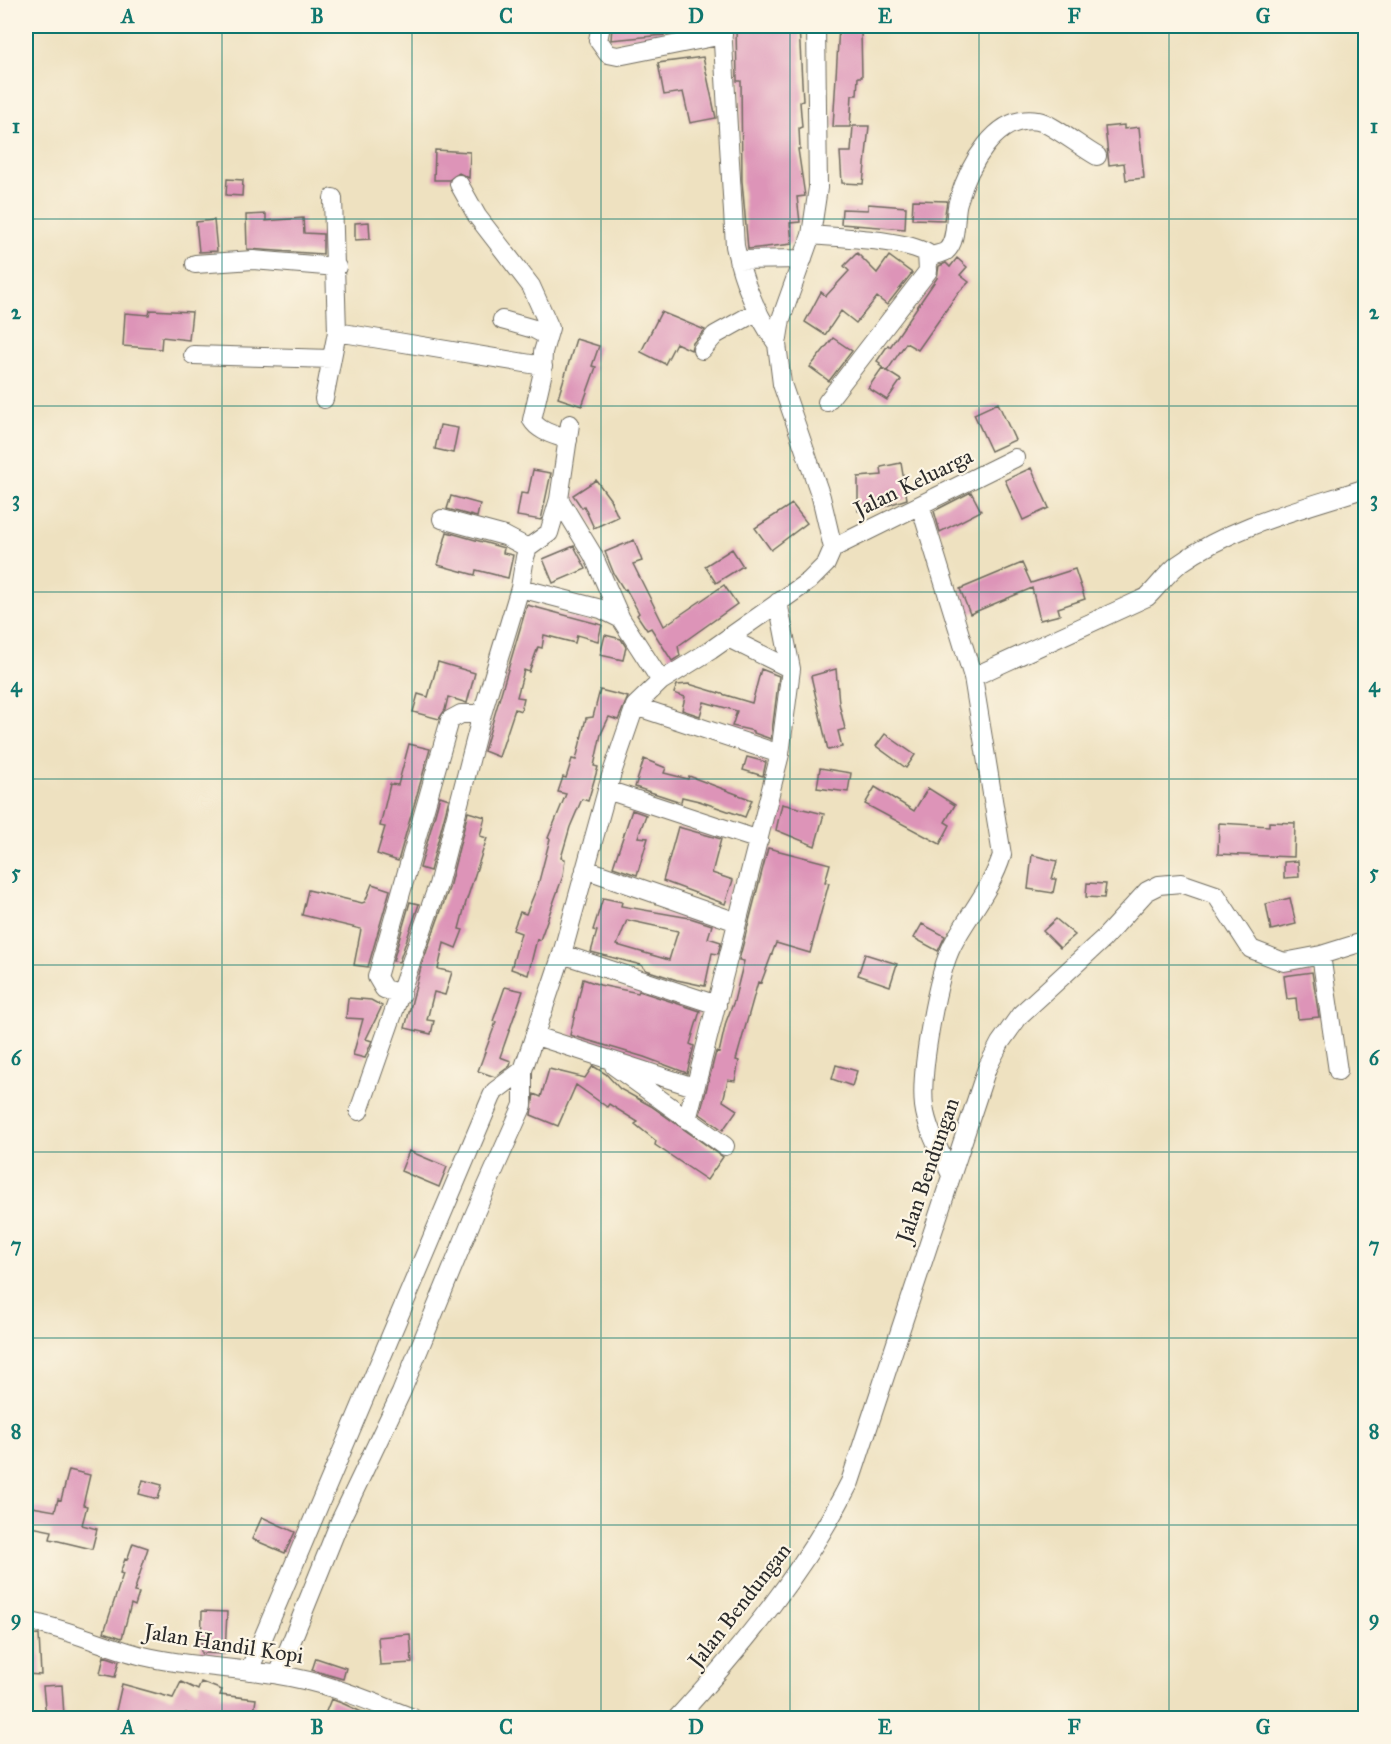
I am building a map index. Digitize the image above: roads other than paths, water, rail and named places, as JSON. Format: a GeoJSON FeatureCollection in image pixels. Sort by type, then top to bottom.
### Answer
{"type":"FeatureCollection","features":[{"type":"Feature","properties":{"kind":"street"},"geometry":{"type":"LineString","coordinates":[[601,26],[598,40],[608,54],[618,56],[723,30],[732,201],[738,260],[741,276],[777,344]]}},
{"type":"Feature","properties":{"kind":"street"},"geometry":{"type":"LineString","coordinates":[[278,1675],[340,1521],[401,1393],[475,1213],[523,1105],[523,1070],[562,954],[607,790],[635,706],[661,681],[728,638],[826,564],[833,548],[821,497],[782,384],[777,344],[781,319],[812,235],[819,167],[816,26]]}},
{"type":"Feature","properties":{"kind":"street"},"geometry":{"type":"LineString","coordinates":[[928,257],[946,251],[950,243],[958,202],[984,144],[1002,128],[1022,121],[1037,120],[1051,126],[1071,142],[1097,156]]}},
{"type":"Feature","properties":{"kind":"street"},"geometry":{"type":"LineString","coordinates":[[359,1111],[402,994],[438,885],[482,714],[520,588],[528,548],[549,533],[560,499],[569,432],[543,430],[532,420],[550,328],[531,286],[477,216],[459,184]]}},
{"type":"Feature","properties":{"kind":"street"},"geometry":{"type":"LineString","coordinates":[[324,399],[337,332],[337,267],[333,198]]}},
{"type":"Feature","properties":{"kind":"street"},"geometry":{"type":"LineString","coordinates":[[812,235],[921,249],[927,253],[928,257],[927,271],[914,291],[827,402]]}},
{"type":"Feature","properties":{"kind":"street"},"geometry":{"type":"LineString","coordinates":[[738,260],[802,259]]}},
{"type":"Feature","properties":{"kind":"street"},"geometry":{"type":"LineString","coordinates":[[195,264],[252,260],[337,267]]}},
{"type":"Feature","properties":{"kind":"street"},"geometry":{"type":"LineString","coordinates":[[702,350],[715,334],[758,311]]}},
{"type":"Feature","properties":{"kind":"street"},"geometry":{"type":"LineString","coordinates":[[501,320],[534,329],[547,336]]}},
{"type":"Feature","properties":{"kind":"street"},"geometry":{"type":"LineString","coordinates":[[337,332],[543,366]]}},
{"type":"Feature","properties":{"kind":"street"},"geometry":{"type":"LineString","coordinates":[[193,354],[331,359]]}},
{"type":"Feature","properties":{"kind":"street","name":"Jalan Keluarga"},"geometry":{"type":"LineString","coordinates":[[833,548],[1015,458]]}},
{"type":"Feature","properties":{"kind":"street"},"geometry":{"type":"LineString","coordinates":[[973,677],[1147,597],[1172,570],[1205,547],[1274,518],[1365,488]]}},
{"type":"Feature","properties":{"kind":"street"},"geometry":{"type":"LineString","coordinates":[[560,499],[593,555],[621,619],[661,681]]}},
{"type":"Feature","properties":{"kind":"street"},"geometry":{"type":"LineString","coordinates":[[920,506],[973,677],[1002,855],[997,872],[952,945],[938,986],[924,1079],[924,1106],[929,1126],[951,1175]]}},
{"type":"Feature","properties":{"kind":"street"},"geometry":{"type":"LineString","coordinates":[[442,519],[505,536],[528,548]]}},
{"type":"Feature","properties":{"kind":"street"},"geometry":{"type":"LineString","coordinates":[[520,588],[601,609],[621,619]]}},
{"type":"Feature","properties":{"kind":"street"},"geometry":{"type":"LineString","coordinates":[[687,1120],[780,754],[791,669],[778,602]]}},
{"type":"Feature","properties":{"kind":"street"},"geometry":{"type":"LineString","coordinates":[[728,638],[791,669]]}},
{"type":"Feature","properties":{"kind":"street"},"geometry":{"type":"LineString","coordinates":[[635,706],[780,754]]}},
{"type":"Feature","properties":{"kind":"street"},"geometry":{"type":"LineString","coordinates":[[402,994],[384,989],[377,977],[407,878],[423,813],[450,720],[461,714],[482,714]]}},
{"type":"Feature","properties":{"kind":"street"},"geometry":{"type":"LineString","coordinates":[[607,790],[759,840]]}},
{"type":"Feature","properties":{"kind":"street"},"geometry":{"type":"LineString","coordinates":[[423,813],[455,820]]}},
{"type":"Feature","properties":{"kind":"street"},"geometry":{"type":"LineString","coordinates":[[585,869],[737,922]]}},
{"type":"Feature","properties":{"kind":"street"},"geometry":{"type":"LineString","coordinates":[[407,878],[438,885]]}},
{"type":"Feature","properties":{"kind":"street","name":"Jalan Bendungan"},"geometry":{"type":"LineString","coordinates":[[677,1719],[786,1586],[829,1524],[863,1445],[886,1367],[987,1068],[1000,1043],[1020,1015],[1103,939],[1153,888],[1159,885],[1181,883],[1216,895],[1228,910],[1245,942],[1264,956],[1284,962],[1321,955],[1365,941]]}},
{"type":"Feature","properties":{"kind":"street"},"geometry":{"type":"LineString","coordinates":[[562,954],[717,1005]]}},
{"type":"Feature","properties":{"kind":"street"},"geometry":{"type":"LineString","coordinates":[[1321,955],[1338,1071]]}},
{"type":"Feature","properties":{"kind":"street"},"geometry":{"type":"LineString","coordinates":[[536,1036],[694,1087]]}},
{"type":"Feature","properties":{"kind":"street"},"geometry":{"type":"LineString","coordinates":[[608,1061],[725,1146]]}},
{"type":"Feature","properties":{"kind":"street"},"geometry":{"type":"LineString","coordinates":[[249,1671],[492,1096],[495,1091],[523,1070]]}},
{"type":"Feature","properties":{"kind":"street","name":"Jalan Handil Kopi"},"geometry":{"type":"LineString","coordinates":[[26,1621],[50,1626],[144,1657],[278,1675],[349,1693],[413,1719]]}}]}
